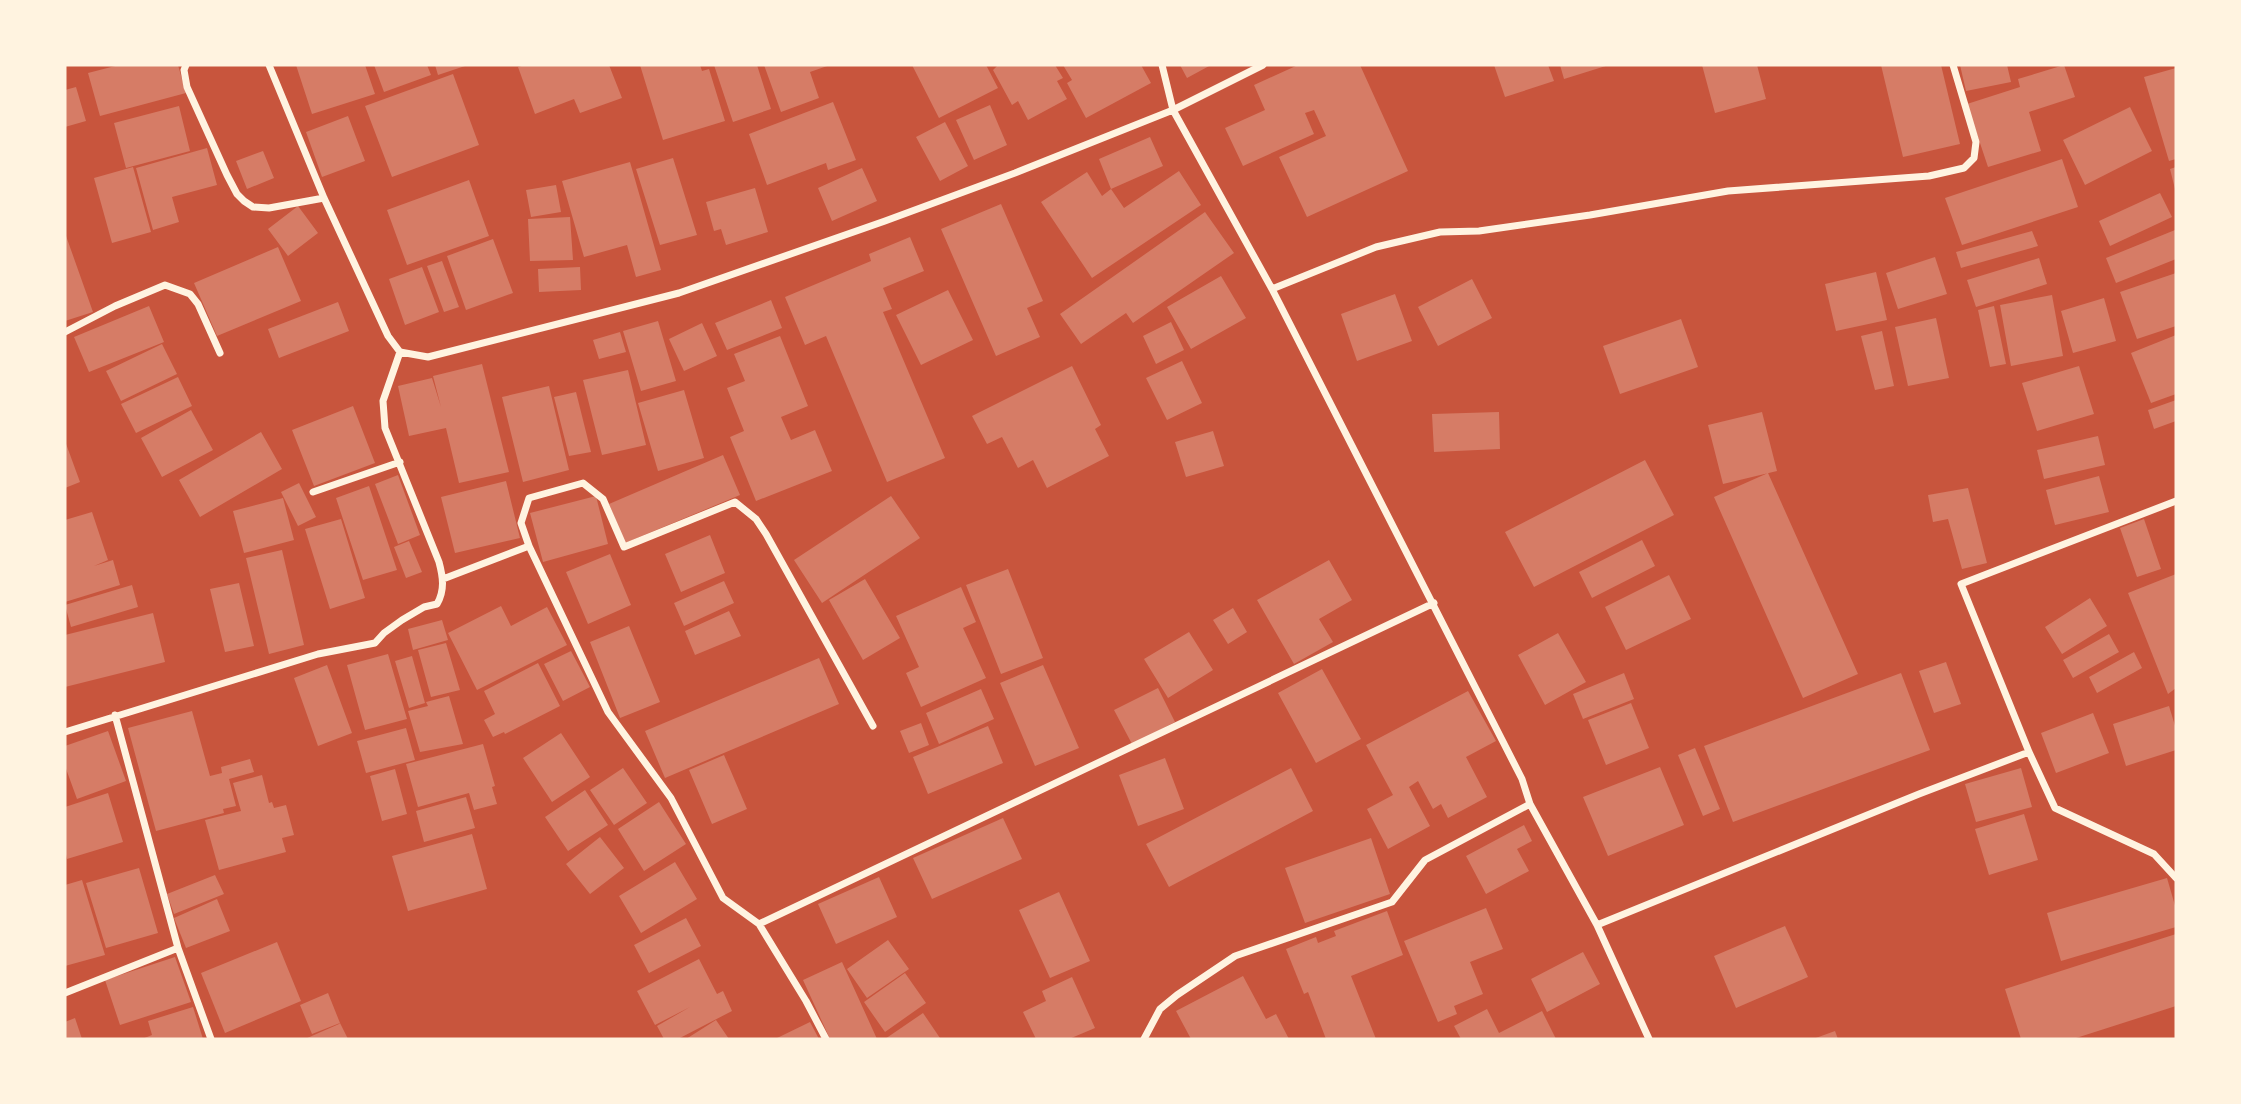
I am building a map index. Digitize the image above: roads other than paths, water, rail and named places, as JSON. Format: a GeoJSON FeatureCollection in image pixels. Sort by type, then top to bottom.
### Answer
{"type":"FeatureCollection","features":[{"type":"Feature","properties":{"kind":"street"},"geometry":{"type":"LineString","coordinates":[[186,65],[184,70],[187,87],[232,185],[244,201],[253,206],[269,208],[324,198]]}},
{"type":"Feature","properties":{"kind":"street"},"geometry":{"type":"LineString","coordinates":[[269,65],[324,198],[388,336],[400,352],[428,357],[679,293],[898,216],[1173,110],[1263,65]]}},
{"type":"Feature","properties":{"kind":"street"},"geometry":{"type":"LineString","coordinates":[[1162,65],[1173,110],[1272,289],[1434,603],[1522,779],[1531,804],[1597,925],[1649,1039]]}},
{"type":"Feature","properties":{"kind":"street"},"geometry":{"type":"LineString","coordinates":[[1272,289],[1376,247],[1440,232],[1516,226],[1728,191],[1929,176],[1964,168],[1974,158],[1976,142],[1953,65]]}},
{"type":"Feature","properties":{"kind":"street"},"geometry":{"type":"LineString","coordinates":[[65,332],[115,306],[165,285],[190,294],[198,304],[220,354]]}},
{"type":"Feature","properties":{"kind":"street"},"geometry":{"type":"LineString","coordinates":[[65,732],[318,653],[375,643],[402,620],[424,607],[437,604],[442,596],[443,579],[439,562],[385,428],[383,401],[400,352]]}},
{"type":"Feature","properties":{"kind":"street"},"geometry":{"type":"LineString","coordinates":[[313,492],[400,462]]}},
{"type":"Feature","properties":{"kind":"street"},"geometry":{"type":"LineString","coordinates":[[826,1039],[758,924],[723,898],[671,799],[608,712],[528,547],[521,523],[529,498],[583,483],[603,499],[624,547],[734,502],[756,519],[766,534],[873,726]]}},
{"type":"Feature","properties":{"kind":"street"},"geometry":{"type":"LineString","coordinates":[[2176,501],[1961,584],[2029,752],[2055,808],[2154,854],[2176,878]]}},
{"type":"Feature","properties":{"kind":"street"},"geometry":{"type":"LineString","coordinates":[[443,579],[528,547]]}},
{"type":"Feature","properties":{"kind":"street"},"geometry":{"type":"LineString","coordinates":[[758,924],[1434,603]]}},
{"type":"Feature","properties":{"kind":"street"},"geometry":{"type":"LineString","coordinates":[[116,715],[178,948],[211,1039]]}},
{"type":"Feature","properties":{"kind":"street"},"geometry":{"type":"LineString","coordinates":[[1597,925],[2029,752]]}},
{"type":"Feature","properties":{"kind":"street"},"geometry":{"type":"LineString","coordinates":[[1144,1039],[1160,1009],[1236,956],[1392,902],[1424,860],[1531,804]]}},
{"type":"Feature","properties":{"kind":"street"},"geometry":{"type":"LineString","coordinates":[[65,993],[178,948]]}}]}
